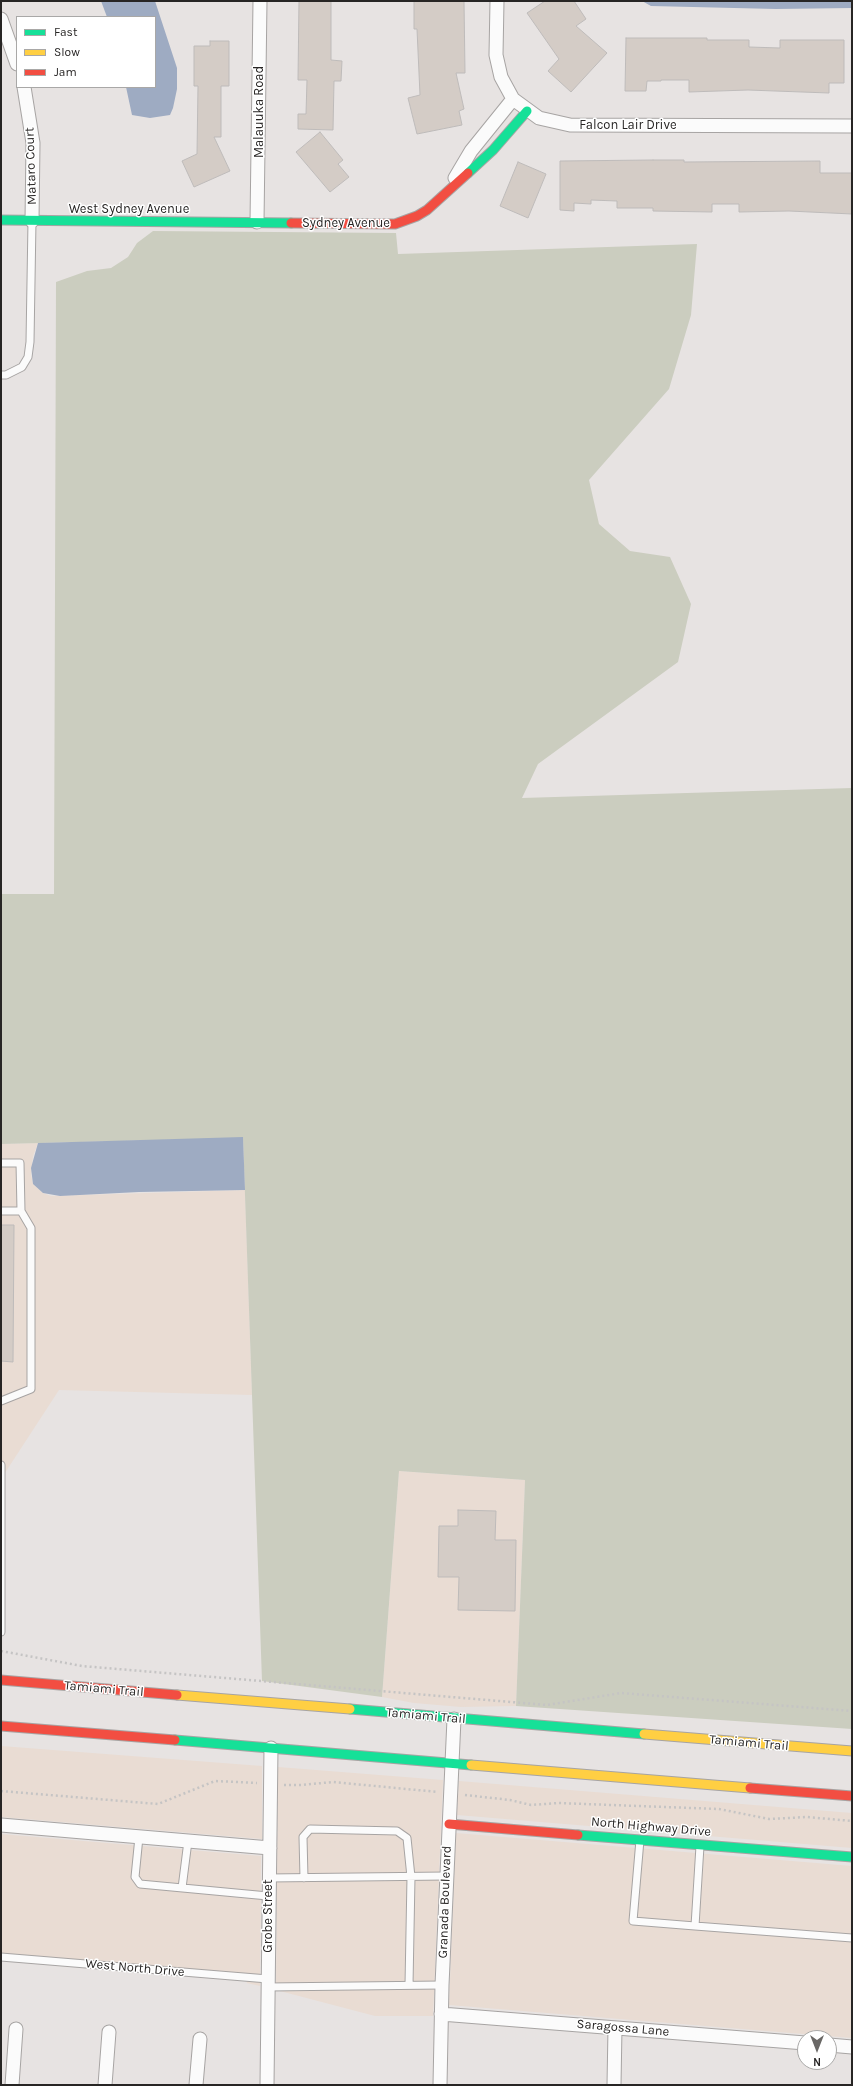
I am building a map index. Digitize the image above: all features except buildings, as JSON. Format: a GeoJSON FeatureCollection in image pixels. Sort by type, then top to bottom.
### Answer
{"type":"FeatureCollection","features":[{"type":"Feature","properties":{"kind":"main road","name":"Sydney Avenue"},"geometry":{"type":"LineString","coordinates":[[257,222],[395,224],[417,216],[436,202],[447,190],[493,150],[527,111]]}},
{"type":"Feature","properties":{"kind":"main road","name":"West Sydney Avenue"},"geometry":{"type":"LineString","coordinates":[[1,220],[257,222]]}},
{"type":"Feature","properties":{"kind":"main road","name":"Tamiami Trail"},"geometry":{"type":"LineString","coordinates":[[1,1680],[852,1751]]}},
{"type":"Feature","properties":{"kind":"main road"},"geometry":{"type":"LineString","coordinates":[[1,1726],[852,1796]]}},
{"type":"Feature","properties":{"kind":"main road","name":"North Highway Drive"},"geometry":{"type":"LineString","coordinates":[[449,1824],[852,1857]]}},
{"type":"Feature","properties":{"kind":"street","name":"Malauuka Road"},"geometry":{"type":"LineString","coordinates":[[257,222],[260,1]]}},
{"type":"Feature","properties":{"kind":"street","name":"Falcon Lair Drive"},"geometry":{"type":"LineString","coordinates":[[497,1],[496,55],[498,67],[505,86],[513,99],[527,111],[539,118],[570,125],[852,126]]}},
{"type":"Feature","properties":{"kind":"street"},"geometry":{"type":"LineString","coordinates":[[1,19],[16,61]]}},
{"type":"Feature","properties":{"kind":"street","name":"Mataro Court"},"geometry":{"type":"LineString","coordinates":[[24,88],[33,143],[32,221]]}},
{"type":"Feature","properties":{"kind":"street","name":"Sydney Avenue"},"geometry":{"type":"LineString","coordinates":[[447,190],[471,151],[513,99]]}},
{"type":"Feature","properties":{"kind":"street","name":"Granada Boulevard"},"geometry":{"type":"LineString","coordinates":[[440,2085],[446,1876],[454,1718]]}},
{"type":"Feature","properties":{"kind":"street","name":"Grobe Street"},"geometry":{"type":"LineString","coordinates":[[267,2085],[268,1878],[270,1848],[271,1748]]}},
{"type":"Feature","properties":{"kind":"street"},"geometry":{"type":"LineString","coordinates":[[1,1825],[270,1848]]}},
{"type":"Feature","properties":{"kind":"street","name":"Saragossa Lane"},"geometry":{"type":"LineString","coordinates":[[441,2014],[797,2042]]}},
{"type":"Feature","properties":{"kind":"street"},"geometry":{"type":"LineString","coordinates":[[614,2085],[615,2028]]}},
{"type":"Feature","properties":{"kind":"street"},"geometry":{"type":"LineString","coordinates":[[12,2085],[16,2029]]}},
{"type":"Feature","properties":{"kind":"street"},"geometry":{"type":"LineString","coordinates":[[105,2085],[109,2032]]}},
{"type":"Feature","properties":{"kind":"street"},"geometry":{"type":"LineString","coordinates":[[196,2085],[200,2039]]}},
{"type":"Feature","properties":{"kind":"street"},"geometry":{"type":"LineString","coordinates":[[837,2046],[852,2047]]}},
{"type":"Feature","properties":{"kind":"lane"},"geometry":{"type":"LineString","coordinates":[[1,375],[6,375],[22,367],[28,357],[30,342],[32,221]]}},
{"type":"Feature","properties":{"kind":"lane"},"geometry":{"type":"LineString","coordinates":[[1,1162],[20,1163],[21,1211],[31,1228],[31,1388],[1,1401]]}},
{"type":"Feature","properties":{"kind":"lane"},"geometry":{"type":"LineString","coordinates":[[1,1211],[21,1211]]}},
{"type":"Feature","properties":{"kind":"lane"},"geometry":{"type":"LineString","coordinates":[[1,1465],[1,1632]]}},
{"type":"Feature","properties":{"kind":"lane"},"geometry":{"type":"LineString","coordinates":[[304,1878],[303,1837],[310,1829],[397,1831],[407,1838],[410,1877],[409,1985]]}},
{"type":"Feature","properties":{"kind":"lane"},"geometry":{"type":"LineString","coordinates":[[140,1837],[135,1877],[140,1884],[268,1896]]}},
{"type":"Feature","properties":{"kind":"lane"},"geometry":{"type":"LineString","coordinates":[[640,1840],[632,1921],[852,1938]]}},
{"type":"Feature","properties":{"kind":"lane"},"geometry":{"type":"LineString","coordinates":[[182,1888],[188,1841]]}},
{"type":"Feature","properties":{"kind":"lane"},"geometry":{"type":"LineString","coordinates":[[695,1926],[700,1844]]}},
{"type":"Feature","properties":{"kind":"lane"},"geometry":{"type":"LineString","coordinates":[[268,1878],[446,1876]]}},
{"type":"Feature","properties":{"kind":"lane","name":"West North Drive"},"geometry":{"type":"LineString","coordinates":[[1,1957],[268,1983],[442,1985]]}},
{"type":"Feature","properties":{"kind":"path"},"geometry":{"type":"LineString","coordinates":[[1,1651],[82,1666],[547,1705],[621,1692],[852,1711]]}},
{"type":"Feature","properties":{"kind":"path"},"geometry":{"type":"LineString","coordinates":[[1,1791],[158,1804],[215,1781],[301,1785],[333,1782],[510,1800],[531,1805],[558,1803],[719,1809],[769,1819],[807,1817],[852,1821]]}},
{"type":"Feature","properties":{"kind":"shaded area"},"geometry":{"type":"Polygon","coordinates":[[[153,231],[396,233],[398,254],[697,244],[691,315],[669,389],[589,480],[599,524],[630,551],[670,557],[691,604],[678,662],[538,764],[522,798],[852,788],[852,1729],[516,1706],[525,1480],[399,1471],[382,1697],[262,1681],[243,1138],[1,1144],[1,894],[54,894],[56,282],[87,271],[111,268],[128,257],[137,243],[153,231]]]}},
{"type":"Feature","properties":{"kind":"shaded area"},"geometry":{"type":"Polygon","coordinates":[[[38,1143],[33,1156],[31,1175],[33,1184],[43,1193],[51,1196],[245,1190],[252,1395],[59,1390],[1,1479],[1,1144],[38,1143]]]}},
{"type":"Feature","properties":{"kind":"shaded area"},"geometry":{"type":"Polygon","coordinates":[[[399,1471],[525,1480],[516,1706],[461,1707],[414,1703],[382,1697],[399,1471]]]}},
{"type":"Feature","properties":{"kind":"shaded area"},"geometry":{"type":"Polygon","coordinates":[[[1,1746],[262,1766],[262,1839],[1,1817],[1,1746]]]}},
{"type":"Feature","properties":{"kind":"shaded area"},"geometry":{"type":"Polygon","coordinates":[[[278,1767],[443,1780],[433,2016],[375,2016],[276,1990],[278,1767]]]}},
{"type":"Feature","properties":{"kind":"shaded area"},"geometry":{"type":"Polygon","coordinates":[[[459,1781],[852,1813],[852,1848],[457,1815],[459,1781]]]}},
{"type":"Feature","properties":{"kind":"shaded area"},"geometry":{"type":"Polygon","coordinates":[[[456,1833],[852,1866],[852,2038],[837,2037],[837,2030],[797,2030],[797,2033],[449,2005],[456,1833]]]}},
{"type":"Feature","properties":{"kind":"shaded area"},"geometry":{"type":"Polygon","coordinates":[[[1,1834],[261,1856],[260,1986],[247,1983],[244,1976],[1,1958],[1,1834]]]}},
{"type":"Feature","properties":{"kind":"water"},"geometry":{"type":"Polygon","coordinates":[[[101,1],[155,1],[177,68],[177,89],[170,115],[150,118],[132,115],[126,88],[156,88],[156,16],[107,16],[101,1]]]}},
{"type":"Feature","properties":{"kind":"water"},"geometry":{"type":"Polygon","coordinates":[[[642,1],[852,1],[852,8],[776,9],[651,6],[642,1]]]}},
{"type":"Feature","properties":{"kind":"water"},"geometry":{"type":"Polygon","coordinates":[[[243,1137],[245,1190],[139,1192],[60,1196],[43,1193],[33,1184],[31,1168],[38,1143],[243,1137]]]}},
{"type":"Feature","properties":{"kind":"traffic: fast"},"geometry":{"type":"LineString","coordinates":[[468,173],[493,150],[527,111]]}},
{"type":"Feature","properties":{"kind":"traffic: fast"},"geometry":{"type":"LineString","coordinates":[[1,220],[291,223]]}},
{"type":"Feature","properties":{"kind":"traffic: fast"},"geometry":{"type":"LineString","coordinates":[[350,1709],[644,1734]]}},
{"type":"Feature","properties":{"kind":"traffic: fast"},"geometry":{"type":"LineString","coordinates":[[175,1740],[471,1765]]}},
{"type":"Feature","properties":{"kind":"traffic: fast"},"geometry":{"type":"LineString","coordinates":[[578,1835],[852,1857]]}},
{"type":"Feature","properties":{"kind":"traffic: slow"},"geometry":{"type":"LineString","coordinates":[[177,1695],[350,1709]]}},
{"type":"Feature","properties":{"kind":"traffic: slow"},"geometry":{"type":"LineString","coordinates":[[644,1734],[852,1751]]}},
{"type":"Feature","properties":{"kind":"traffic: slow"},"geometry":{"type":"LineString","coordinates":[[471,1765],[750,1788]]}},
{"type":"Feature","properties":{"kind":"traffic: jam"},"geometry":{"type":"LineString","coordinates":[[291,223],[395,224],[417,216],[427,210],[468,173]]}},
{"type":"Feature","properties":{"kind":"traffic: jam"},"geometry":{"type":"LineString","coordinates":[[1,1680],[177,1695]]}},
{"type":"Feature","properties":{"kind":"traffic: jam"},"geometry":{"type":"LineString","coordinates":[[1,1726],[175,1740]]}},
{"type":"Feature","properties":{"kind":"traffic: jam"},"geometry":{"type":"LineString","coordinates":[[750,1788],[852,1796]]}},
{"type":"Feature","properties":{"kind":"traffic: jam"},"geometry":{"type":"LineString","coordinates":[[449,1824],[578,1835]]}}]}
